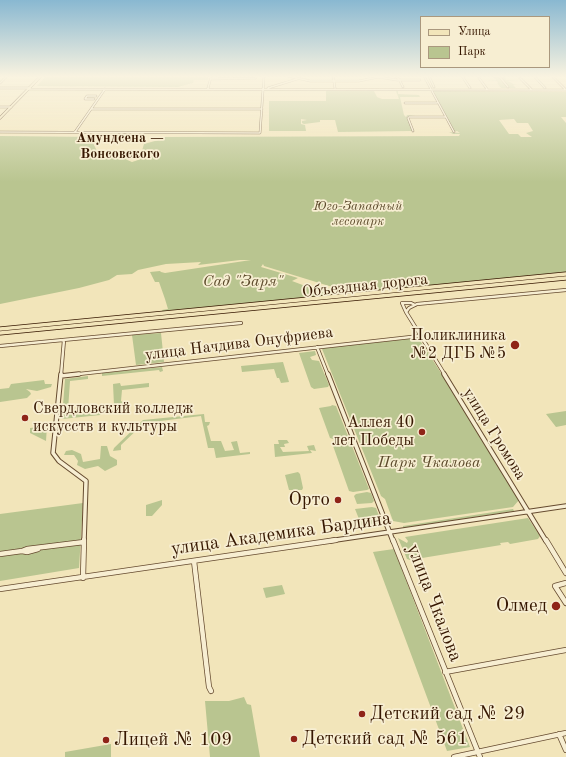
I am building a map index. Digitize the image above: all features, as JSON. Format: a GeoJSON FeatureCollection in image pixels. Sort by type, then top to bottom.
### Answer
{"type":"FeatureCollection","features":[{"type":"Feature","properties":{"kind":"main road","name":"Объездная дорога"},"geometry":{"type":"LineString","coordinates":[[0,329],[566,274]]}},
{"type":"Feature","properties":{"kind":"main road","name":"Объездная дорога"},"geometry":{"type":"LineString","coordinates":[[0,333],[566,278]]}},
{"type":"Feature","properties":{"kind":"street"},"geometry":{"type":"LineString","coordinates":[[74,132],[90,111]]}},
{"type":"Feature","properties":{"kind":"street"},"geometry":{"type":"LineString","coordinates":[[0,132],[260,132],[262,111]]}},
{"type":"Feature","properties":{"kind":"street"},"geometry":{"type":"LineString","coordinates":[[442,111],[454,132]]}},
{"type":"Feature","properties":{"kind":"street"},"geometry":{"type":"LineString","coordinates":[[413,131],[408,117],[445,117]]}},
{"type":"Feature","properties":{"kind":"street"},"geometry":{"type":"LineString","coordinates":[[415,305],[411,303],[402,303],[406,312],[410,307],[415,305],[566,290]]}},
{"type":"Feature","properties":{"kind":"street","name":"улица Громова"},"geometry":{"type":"LineString","coordinates":[[406,312],[566,573]]}},
{"type":"Feature","properties":{"kind":"street"},"geometry":{"type":"LineString","coordinates":[[0,346],[241,323]]}},
{"type":"Feature","properties":{"kind":"street","name":"улица Начдива Онуфриева"},"geometry":{"type":"LineString","coordinates":[[61,376],[420,336]]}},
{"type":"Feature","properties":{"kind":"street"},"geometry":{"type":"LineString","coordinates":[[64,340],[53,453],[59,461],[86,481],[82,578]]}},
{"type":"Feature","properties":{"kind":"street","name":"улица Чкалова"},"geometry":{"type":"LineString","coordinates":[[317,347],[445,672],[479,754]]}},
{"type":"Feature","properties":{"kind":"street","name":"улица Академика Бардина"},"geometry":{"type":"LineString","coordinates":[[0,589],[566,506]]}},
{"type":"Feature","properties":{"kind":"street"},"geometry":{"type":"LineString","coordinates":[[0,554],[84,542]]}},
{"type":"Feature","properties":{"kind":"street"},"geometry":{"type":"LineString","coordinates":[[194,561],[209,687],[211,691]]}},
{"type":"Feature","properties":{"kind":"street"},"geometry":{"type":"LineString","coordinates":[[566,584],[555,586],[566,603]]}},
{"type":"Feature","properties":{"kind":"street"},"geometry":{"type":"LineString","coordinates":[[445,672],[566,650]]}},
{"type":"Feature","properties":{"kind":"street"},"geometry":{"type":"LineString","coordinates":[[454,757],[479,754],[566,733]]}},
{"type":"Feature","properties":{"kind":"street"},"geometry":{"type":"LineString","coordinates":[[559,734],[566,750]]}},
{"type":"Feature","properties":{"kind":"green space"},"geometry":{"type":"Polygon","coordinates":[[[269,111],[403,111],[406,117],[407,115],[415,116],[408,116],[407,118],[413,131],[338,132],[335,120],[320,120],[320,122],[304,124],[302,121],[307,120],[301,119],[301,124],[305,125],[306,131],[269,131],[269,111]]]}},
{"type":"Feature","properties":{"kind":"green space","name":"Юго-Западный лесопарк"},"geometry":{"type":"Polygon","coordinates":[[[443,111],[566,111],[566,117],[561,117],[566,123],[566,272],[352,293],[264,266],[263,264],[261,267],[298,278],[292,281],[308,287],[309,289],[320,291],[321,286],[344,294],[163,312],[162,310],[168,309],[165,299],[159,282],[155,282],[150,272],[160,271],[165,273],[251,260],[198,265],[201,262],[166,264],[138,270],[132,274],[117,275],[109,280],[79,288],[0,304],[0,136],[97,137],[93,143],[100,157],[125,159],[132,162],[147,157],[141,154],[144,144],[162,139],[163,137],[459,136],[460,134],[453,134],[449,132],[460,133],[457,131],[454,132],[443,111]],[[514,119],[499,120],[509,134],[518,134],[521,137],[532,137],[526,133],[533,131],[528,123],[517,123],[514,119]]]}},
{"type":"Feature","properties":{"kind":"green space"},"geometry":{"type":"Polygon","coordinates":[[[566,275],[566,277],[0,332],[0,331],[566,275]]]}},
{"type":"Feature","properties":{"kind":"green space"},"geometry":{"type":"Polygon","coordinates":[[[161,333],[164,362],[136,365],[132,335],[161,333]]]}},
{"type":"Feature","properties":{"kind":"green space","name":"Парк Чкалова"},"geometry":{"type":"Polygon","coordinates":[[[416,338],[419,339],[443,376],[519,500],[513,507],[404,523],[393,521],[385,499],[381,496],[322,349],[416,338]]]}},
{"type":"Feature","properties":{"kind":"green space"},"geometry":{"type":"Polygon","coordinates":[[[315,351],[316,355],[310,357],[312,360],[319,361],[329,385],[328,387],[314,389],[311,387],[299,353],[315,351]]]}},
{"type":"Feature","properties":{"kind":"green space"},"geometry":{"type":"Polygon","coordinates":[[[283,362],[289,382],[281,383],[279,378],[277,378],[274,369],[242,372],[241,366],[283,362]]]}},
{"type":"Feature","properties":{"kind":"green space"},"geometry":{"type":"Polygon","coordinates":[[[162,367],[163,371],[160,372],[159,370],[102,376],[102,373],[162,367]]]}},
{"type":"Feature","properties":{"kind":"green space"},"geometry":{"type":"Polygon","coordinates":[[[88,376],[88,379],[70,381],[68,410],[84,408],[82,410],[87,410],[88,413],[90,413],[90,409],[114,405],[113,384],[120,383],[121,386],[149,383],[149,387],[122,390],[121,401],[127,405],[112,407],[100,415],[62,419],[65,379],[88,376]]]}},
{"type":"Feature","properties":{"kind":"green space"},"geometry":{"type":"Polygon","coordinates":[[[44,380],[45,384],[52,384],[51,387],[37,391],[26,389],[31,394],[27,398],[0,402],[0,389],[9,388],[11,384],[44,380]]]}},
{"type":"Feature","properties":{"kind":"green space"},"geometry":{"type":"Polygon","coordinates":[[[332,405],[336,406],[348,436],[347,438],[330,438],[319,408],[332,405]]]}},
{"type":"Feature","properties":{"kind":"green space"},"geometry":{"type":"Polygon","coordinates":[[[566,411],[566,425],[556,427],[546,414],[566,411]]]}},
{"type":"Feature","properties":{"kind":"green space"},"geometry":{"type":"Polygon","coordinates":[[[204,414],[205,422],[210,422],[207,426],[211,441],[221,441],[225,451],[234,450],[231,442],[237,441],[240,453],[250,452],[250,454],[216,458],[214,448],[208,448],[201,416],[160,421],[160,426],[153,427],[153,422],[144,423],[121,445],[121,450],[113,451],[114,448],[143,420],[204,414]]]}},
{"type":"Feature","properties":{"kind":"green space"},"geometry":{"type":"Polygon","coordinates":[[[47,426],[46,441],[30,433],[30,428],[47,426]]]}},
{"type":"Feature","properties":{"kind":"green space"},"geometry":{"type":"Polygon","coordinates":[[[278,440],[287,440],[289,443],[284,444],[285,447],[280,447],[283,452],[309,451],[307,446],[314,445],[316,451],[310,450],[312,453],[275,457],[274,444],[279,444],[278,440]]]}},
{"type":"Feature","properties":{"kind":"green space"},"geometry":{"type":"Polygon","coordinates":[[[348,440],[350,441],[369,489],[367,490],[353,492],[349,491],[332,443],[348,440]]]}},
{"type":"Feature","properties":{"kind":"green space"},"geometry":{"type":"Polygon","coordinates":[[[101,446],[107,446],[110,456],[117,460],[117,465],[105,471],[98,466],[85,469],[77,465],[78,461],[74,455],[64,455],[66,451],[72,450],[81,454],[83,462],[100,459],[101,446]]]}},
{"type":"Feature","properties":{"kind":"green space"},"geometry":{"type":"Polygon","coordinates":[[[298,472],[300,474],[303,488],[302,490],[289,490],[285,475],[298,472]]]}},
{"type":"Feature","properties":{"kind":"green space"},"geometry":{"type":"Polygon","coordinates":[[[367,492],[371,493],[374,501],[372,503],[357,504],[354,496],[356,494],[367,492]]]}},
{"type":"Feature","properties":{"kind":"green space"},"geometry":{"type":"Polygon","coordinates":[[[162,500],[162,505],[152,516],[146,516],[146,505],[162,500]]]}},
{"type":"Feature","properties":{"kind":"green space"},"geometry":{"type":"Polygon","coordinates":[[[83,503],[79,568],[0,581],[0,514],[83,503]]]}},
{"type":"Feature","properties":{"kind":"green space"},"geometry":{"type":"Polygon","coordinates":[[[376,508],[381,521],[381,526],[363,529],[355,509],[376,508]]]}},
{"type":"Feature","properties":{"kind":"green space"},"geometry":{"type":"Polygon","coordinates":[[[513,509],[514,511],[403,528],[403,526],[513,509]]]}},
{"type":"Feature","properties":{"kind":"green space"},"geometry":{"type":"Polygon","coordinates":[[[528,518],[540,536],[538,539],[510,544],[508,542],[500,543],[501,545],[410,560],[407,559],[398,538],[407,543],[408,541],[405,537],[528,518]]]}},
{"type":"Feature","properties":{"kind":"green space"},"geometry":{"type":"Polygon","coordinates":[[[394,549],[470,747],[447,751],[373,552],[394,549]]]}},
{"type":"Feature","properties":{"kind":"green space"},"geometry":{"type":"Polygon","coordinates":[[[282,585],[285,594],[266,598],[263,588],[282,585]]]}},
{"type":"Feature","properties":{"kind":"green space"},"geometry":{"type":"Polygon","coordinates":[[[244,697],[247,704],[251,705],[260,757],[210,757],[205,701],[229,701],[244,697]]]}},
{"type":"Feature","properties":{"kind":"green space"},"geometry":{"type":"Polygon","coordinates":[[[111,744],[111,757],[65,757],[65,752],[111,744]]]}},
{"type":"Feature","properties":{"kind":"place","name":"Поликлиника №2 ДГБ №5"},"geometry":{"type":"Point","coordinates":[515,345]}},
{"type":"Feature","properties":{"kind":"place","name":"Свердловский колледж искусств и культуры"},"geometry":{"type":"Point","coordinates":[25,418]}},
{"type":"Feature","properties":{"kind":"place","name":"Аллея 40 лет Победы"},"geometry":{"type":"Point","coordinates":[422,432]}},
{"type":"Feature","properties":{"kind":"place","name":"Орто"},"geometry":{"type":"Point","coordinates":[338,500]}},
{"type":"Feature","properties":{"kind":"place","name":"Олмед"},"geometry":{"type":"Point","coordinates":[556,606]}},
{"type":"Feature","properties":{"kind":"place","name":"Детский сад № 29"},"geometry":{"type":"Point","coordinates":[362,714]}},
{"type":"Feature","properties":{"kind":"place","name":"Детский сад № 561"},"geometry":{"type":"Point","coordinates":[294,739]}},
{"type":"Feature","properties":{"kind":"place","name":"Лицей № 109"},"geometry":{"type":"Point","coordinates":[106,740]}},
{"type":"Feature","properties":{"kind":"district","name":"Амундсена — Вонсовского"},"geometry":{"type":"Point","coordinates":[120,146]}},
{"type":"Feature","properties":{"kind":"park label","name":"Сад \"Заря\""},"geometry":{"type":"Point","coordinates":[243,282]}}]}
